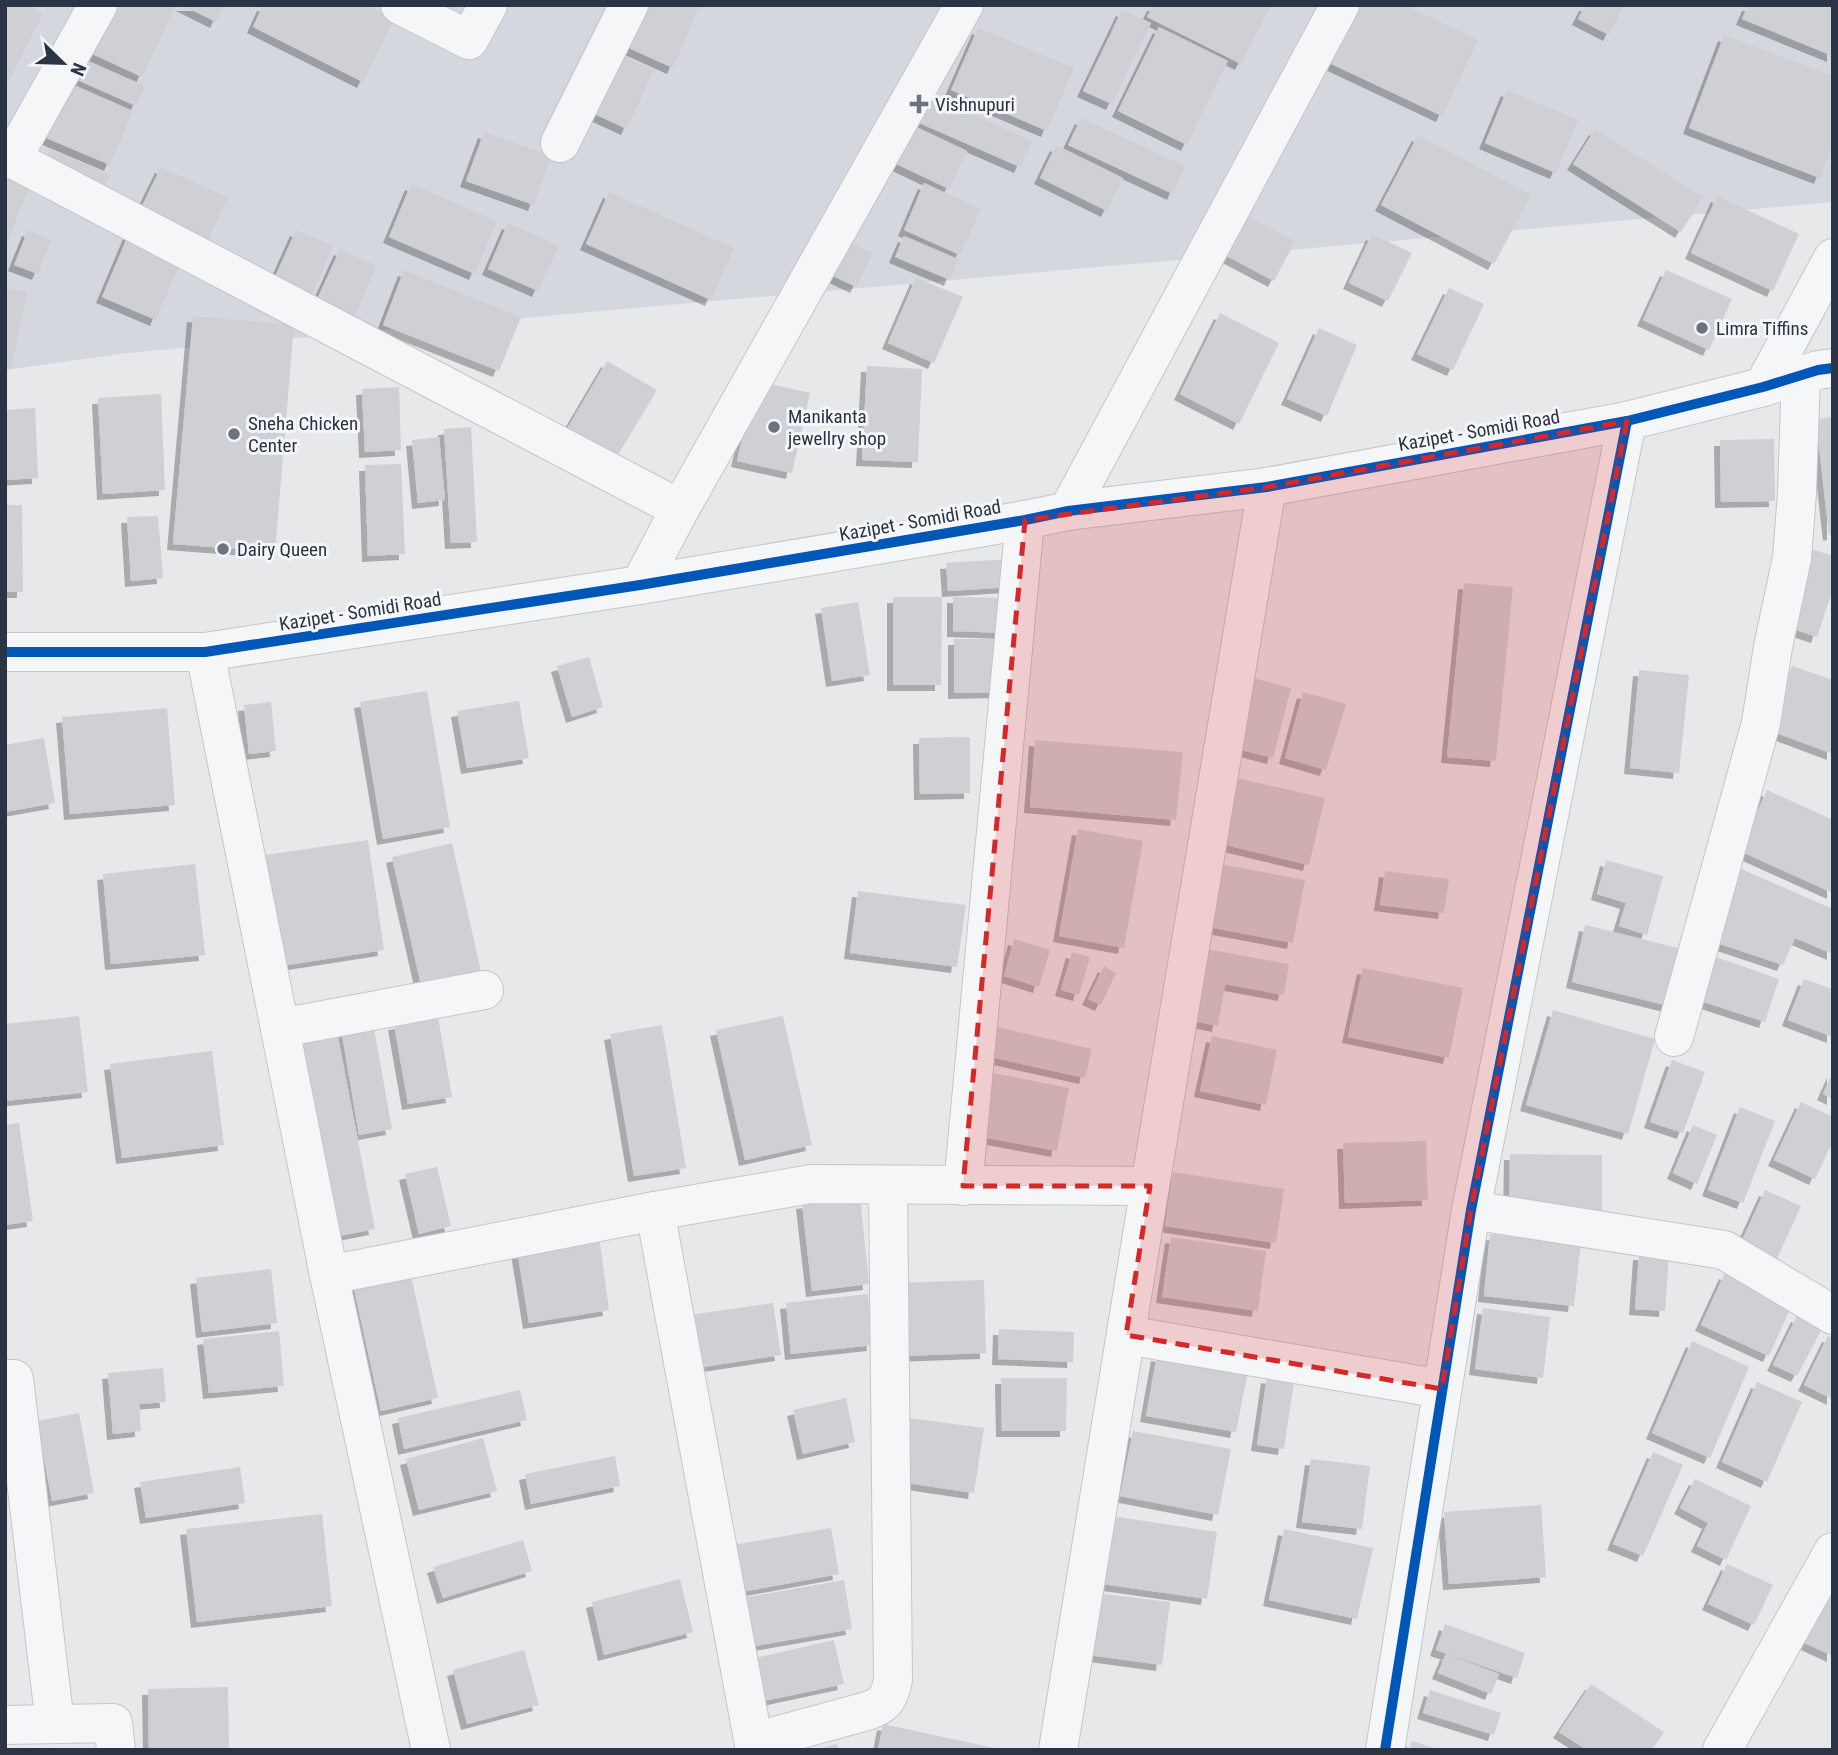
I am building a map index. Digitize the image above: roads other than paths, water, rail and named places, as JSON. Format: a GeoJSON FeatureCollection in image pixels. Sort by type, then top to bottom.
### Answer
{"type":"FeatureCollection","features":[{"type":"Feature","properties":{"kind":"street"},"geometry":{"type":"LineString","coordinates":[[98,5],[9,157],[680,509]]}},
{"type":"Feature","properties":{"kind":"street"},"geometry":{"type":"LineString","coordinates":[[400,5],[469,40],[488,5]]}},
{"type":"Feature","properties":{"kind":"street"},"geometry":{"type":"LineString","coordinates":[[560,143],[629,5]]}},
{"type":"Feature","properties":{"kind":"street"},"geometry":{"type":"LineString","coordinates":[[640,585],[680,509],[964,5]]}},
{"type":"Feature","properties":{"kind":"street"},"geometry":{"type":"LineString","coordinates":[[1068,511],[1340,5]]}},
{"type":"Feature","properties":{"kind":"street"},"geometry":{"type":"LineString","coordinates":[[1763,387],[1833,258]]}},
{"type":"Feature","properties":{"kind":"street"},"geometry":{"type":"LineString","coordinates":[[1674,1037],[1761,723],[1773,647],[1792,558],[1797,493],[1817,371]]}},
{"type":"Feature","properties":{"kind":"street","name":"Kazipet - Somidi Road"},"geometry":{"type":"LineString","coordinates":[[5,652],[205,652],[640,585],[1068,511],[1267,487],[1627,421],[1817,371]]}},
{"type":"Feature","properties":{"kind":"street"},"geometry":{"type":"LineString","coordinates":[[1385,1750],[1471,1210],[1627,421]]}},
{"type":"Feature","properties":{"kind":"street"},"geometry":{"type":"LineString","coordinates":[[1058,1750],[1267,487]]}},
{"type":"Feature","properties":{"kind":"street"},"geometry":{"type":"LineString","coordinates":[[963,1186],[1025,520]]}},
{"type":"Feature","properties":{"kind":"street"},"geometry":{"type":"LineString","coordinates":[[205,652],[329,1275],[431,1750]]}},
{"type":"Feature","properties":{"kind":"street"},"geometry":{"type":"LineString","coordinates":[[281,1028],[484,990]]}},
{"type":"Feature","properties":{"kind":"street"},"geometry":{"type":"LineString","coordinates":[[329,1275],[655,1211],[811,1184],[1150,1186]]}},
{"type":"Feature","properties":{"kind":"street"},"geometry":{"type":"LineString","coordinates":[[655,1211],[754,1746],[867,1712],[881,1706],[890,1695],[893,1680],[888,1185]]}},
{"type":"Feature","properties":{"kind":"street"},"geometry":{"type":"LineString","coordinates":[[1471,1210],[1724,1250],[1833,1315]]}},
{"type":"Feature","properties":{"kind":"street"},"geometry":{"type":"LineString","coordinates":[[1126,1335],[1442,1389]]}},
{"type":"Feature","properties":{"kind":"street"},"geometry":{"type":"LineString","coordinates":[[5,1379],[14,1379],[54,1724]]}},
{"type":"Feature","properties":{"kind":"street"},"geometry":{"type":"LineString","coordinates":[[1722,1750],[1832,1557]]}},
{"type":"Feature","properties":{"kind":"street"},"geometry":{"type":"LineString","coordinates":[[5,1725],[113,1723],[116,1750]]}},
{"type":"Feature","properties":{"kind":"place","name":"Vishnupuri"},"geometry":{"type":"Point","coordinates":[919,104]}},
{"type":"Feature","properties":{"kind":"place","name":"Limra Tiffins"},"geometry":{"type":"Point","coordinates":[1702,328]}},
{"type":"Feature","properties":{"kind":"place","name":"Manikanta jewellry shop"},"geometry":{"type":"Point","coordinates":[774,427]}},
{"type":"Feature","properties":{"kind":"place","name":"Sneha Chicken Center"},"geometry":{"type":"Point","coordinates":[234,434]}},
{"type":"Feature","properties":{"kind":"place","name":"Dairy Queen"},"geometry":{"type":"Point","coordinates":[223,549]}}]}
